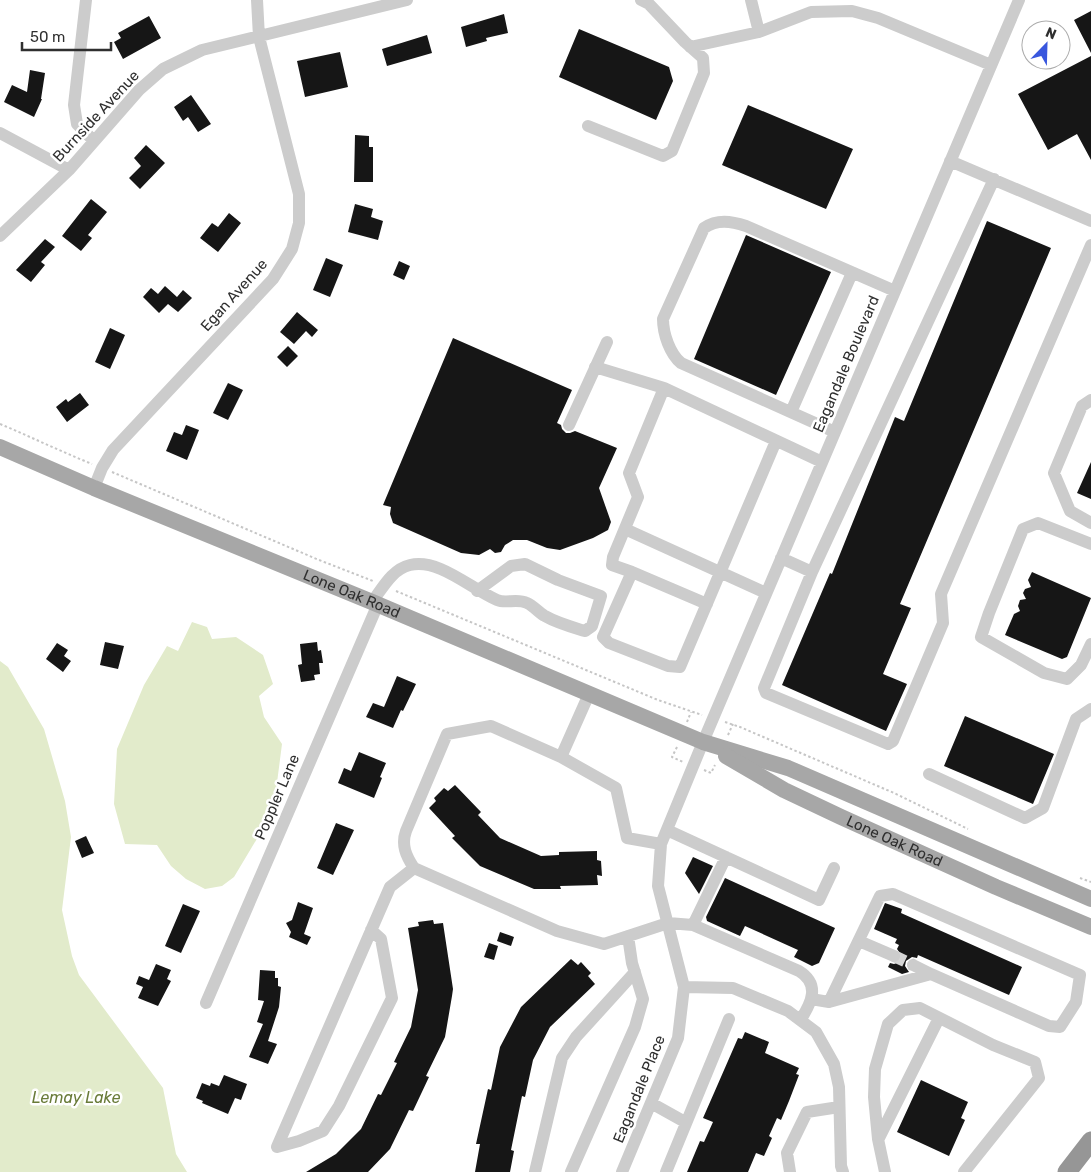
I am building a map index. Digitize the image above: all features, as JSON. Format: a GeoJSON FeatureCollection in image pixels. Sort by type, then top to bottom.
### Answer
{"type":"FeatureCollection","features":[{"type":"Feature","properties":{"kind":"highway"},"geometry":{"type":"LineString","coordinates":[[1067,1172],[1091,1141]]}},
{"type":"Feature","properties":{"kind":"main road","name":"Lone Oak Road"},"geometry":{"type":"LineString","coordinates":[[0,446],[94,488],[375,603],[703,742],[788,768],[1091,899]]}},
{"type":"Feature","properties":{"kind":"main road","name":"Lone Oak Road"},"geometry":{"type":"LineString","coordinates":[[703,742],[784,790],[979,879],[1091,927]]}},
{"type":"Feature","properties":{"kind":"main road"},"geometry":{"type":"LineString","coordinates":[[1067,917],[1091,932]]}},
{"type":"Feature","properties":{"kind":"street"},"geometry":{"type":"LineString","coordinates":[[86,0],[74,105],[77,124],[94,141]]}},
{"type":"Feature","properties":{"kind":"street","name":"Egan Avenue"},"geometry":{"type":"LineString","coordinates":[[94,488],[102,468],[113,450],[274,279],[292,249],[299,223],[299,194],[259,37],[257,0]]}},
{"type":"Feature","properties":{"kind":"street","name":"Burnside Avenue"},"geometry":{"type":"LineString","coordinates":[[0,236],[69,170],[139,90],[163,69],[202,50],[407,0]]}},
{"type":"Feature","properties":{"kind":"street"},"geometry":{"type":"LineString","coordinates":[[588,126],[662,156],[672,151],[704,73],[703,58],[649,4],[642,0]]}},
{"type":"Feature","properties":{"kind":"street"},"geometry":{"type":"LineString","coordinates":[[751,0],[759,32]]}},
{"type":"Feature","properties":{"kind":"street","name":"Eagandale Boulevard"},"geometry":{"type":"LineString","coordinates":[[703,742],[1019,0]]}},
{"type":"Feature","properties":{"kind":"street"},"geometry":{"type":"LineString","coordinates":[[690,47],[759,32],[810,12],[852,11],[878,18],[991,65]]}},
{"type":"Feature","properties":{"kind":"street"},"geometry":{"type":"LineString","coordinates":[[0,133],[69,170]]}},
{"type":"Feature","properties":{"kind":"street"},"geometry":{"type":"LineString","coordinates":[[950,161],[1091,221]]}},
{"type":"Feature","properties":{"kind":"street"},"geometry":{"type":"LineString","coordinates":[[994,179],[812,572],[764,688],[765,691],[888,744],[891,743],[943,622],[941,594],[1091,245]]}},
{"type":"Feature","properties":{"kind":"street"},"geometry":{"type":"LineString","coordinates":[[835,432],[681,363],[675,358],[672,351],[663,327],[663,319],[704,228],[710,224],[722,221],[735,222],[895,291]]}},
{"type":"Feature","properties":{"kind":"street"},"geometry":{"type":"LineString","coordinates":[[791,412],[852,273]]}},
{"type":"Feature","properties":{"kind":"street"},"geometry":{"type":"LineString","coordinates":[[569,425],[607,342]]}},
{"type":"Feature","properties":{"kind":"street"},"geometry":{"type":"LineString","coordinates":[[595,367],[664,388],[822,462]]}},
{"type":"Feature","properties":{"kind":"street"},"geometry":{"type":"LineString","coordinates":[[664,388],[628,473],[638,497],[613,557],[612,565],[707,604]]}},
{"type":"Feature","properties":{"kind":"street"},"geometry":{"type":"LineString","coordinates":[[1091,400],[1082,406],[1054,473],[1070,511],[1091,522]]}},
{"type":"Feature","properties":{"kind":"street"},"geometry":{"type":"LineString","coordinates":[[632,572],[604,637],[609,643],[668,666],[680,667],[776,441]]}},
{"type":"Feature","properties":{"kind":"street"},"geometry":{"type":"LineString","coordinates":[[1091,544],[1038,523],[1023,529],[981,637],[1044,673],[1067,679],[1081,665],[1091,644]]}},
{"type":"Feature","properties":{"kind":"street"},"geometry":{"type":"LineString","coordinates":[[625,529],[766,593]]}},
{"type":"Feature","properties":{"kind":"street"},"geometry":{"type":"LineString","coordinates":[[781,558],[812,572]]}},
{"type":"Feature","properties":{"kind":"street","name":"Poppler Lane"},"geometry":{"type":"LineString","coordinates":[[206,1003],[375,603],[391,576],[409,565],[429,565],[447,570],[477,591],[500,602],[514,600],[526,602],[545,616],[585,631],[592,626],[600,596],[558,580],[525,564],[511,566],[477,591]]}},
{"type":"Feature","properties":{"kind":"street"},"geometry":{"type":"LineString","coordinates":[[561,757],[589,694]]}},
{"type":"Feature","properties":{"kind":"street"},"geometry":{"type":"LineString","coordinates":[[929,774],[1025,818],[1043,808],[1076,718],[1091,709]]}},
{"type":"Feature","properties":{"kind":"street"},"geometry":{"type":"LineString","coordinates":[[661,844],[627,838],[616,788],[561,757],[491,726],[447,734],[404,835],[404,850],[414,868],[557,931],[604,944],[668,923],[694,925],[804,974],[811,983],[811,999],[801,1019]]}},
{"type":"Feature","properties":{"kind":"street","name":"Eagandale Place"},"geometry":{"type":"LineString","coordinates":[[622,1172],[678,1038],[684,987],[658,886],[661,844],[703,742]]}},
{"type":"Feature","properties":{"kind":"street"},"geometry":{"type":"LineString","coordinates":[[667,830],[819,900],[834,868]]}},
{"type":"Feature","properties":{"kind":"street"},"geometry":{"type":"LineString","coordinates":[[694,925],[726,857]]}},
{"type":"Feature","properties":{"kind":"street"},"geometry":{"type":"LineString","coordinates":[[371,930],[382,938],[392,998],[339,1106],[323,1130],[299,1141],[277,1146],[371,930],[390,887],[414,868]]}},
{"type":"Feature","properties":{"kind":"street"},"geometry":{"type":"LineString","coordinates":[[829,1002],[880,896],[893,894],[1080,975],[1076,1002],[1060,1027],[1049,1026],[913,965]]}},
{"type":"Feature","properties":{"kind":"street"},"geometry":{"type":"LineString","coordinates":[[571,1172],[635,1027],[644,999],[635,972],[628,936]]}},
{"type":"Feature","properties":{"kind":"street"},"geometry":{"type":"LineString","coordinates":[[859,941],[894,956]]}},
{"type":"Feature","properties":{"kind":"street"},"geometry":{"type":"LineString","coordinates":[[535,1172],[562,1058],[576,1037],[635,972]]}},
{"type":"Feature","properties":{"kind":"street"},"geometry":{"type":"LineString","coordinates":[[811,999],[829,1002],[931,974]]}},
{"type":"Feature","properties":{"kind":"street"},"geometry":{"type":"LineString","coordinates":[[684,987],[733,988],[788,1010],[816,1032],[834,1064],[838,1087],[842,1172]]}},
{"type":"Feature","properties":{"kind":"street"},"geometry":{"type":"LineString","coordinates":[[885,1172],[878,1139],[874,1097],[876,1069],[888,1024],[903,1010],[920,1008],[993,1045],[1034,1062],[1039,1078],[964,1172]]}},
{"type":"Feature","properties":{"kind":"street"},"geometry":{"type":"LineString","coordinates":[[878,1139],[939,1018]]}},
{"type":"Feature","properties":{"kind":"street"},"geometry":{"type":"LineString","coordinates":[[666,1172],[728,1019]]}},
{"type":"Feature","properties":{"kind":"street"},"geometry":{"type":"LineString","coordinates":[[651,1102],[685,1122]]}},
{"type":"Feature","properties":{"kind":"street"},"geometry":{"type":"LineString","coordinates":[[790,1172],[787,1153],[807,1112],[839,1107]]}},
{"type":"Feature","properties":{"kind":"path"},"geometry":{"type":"LineString","coordinates":[[0,424],[48,447],[319,560],[691,712]]}},
{"type":"Feature","properties":{"kind":"path"},"geometry":{"type":"LineString","coordinates":[[733,724],[902,796],[972,832]]}},
{"type":"Feature","properties":{"kind":"path"},"geometry":{"type":"LineString","coordinates":[[1074,875],[1091,882]]}},
{"type":"Feature","properties":{"kind":"water"},"geometry":{"type":"Polygon","coordinates":[[[192,622],[207,627],[212,639],[236,637],[263,655],[273,684],[259,696],[264,717],[282,744],[274,806],[261,832],[234,877],[222,886],[205,889],[186,879],[171,866],[157,845],[125,844],[114,804],[117,749],[144,685],[167,646],[178,651],[192,622]]]}},
{"type":"Feature","properties":{"kind":"water","name":"Lemay Lake"},"geometry":{"type":"Polygon","coordinates":[[[0,661],[8,667],[44,729],[65,801],[71,837],[62,910],[72,956],[79,975],[163,1088],[176,1154],[187,1172],[0,1172],[0,661]]]}},
{"type":"Feature","properties":{"kind":"building"},"geometry":{"type":"Polygon","coordinates":[[[1091,11],[1091,53],[1074,20],[1091,11]]]}},
{"type":"Feature","properties":{"kind":"building"},"geometry":{"type":"Polygon","coordinates":[[[504,14],[508,33],[486,38],[487,41],[466,47],[461,27],[504,14]]]}},
{"type":"Feature","properties":{"kind":"building"},"geometry":{"type":"Polygon","coordinates":[[[149,16],[161,38],[123,59],[114,42],[121,38],[118,33],[149,16]]]}},
{"type":"Feature","properties":{"kind":"building"},"geometry":{"type":"Polygon","coordinates":[[[579,29],[669,67],[673,81],[656,120],[559,77],[579,29]]]}},
{"type":"Feature","properties":{"kind":"building"},"geometry":{"type":"Polygon","coordinates":[[[427,35],[432,53],[387,66],[382,49],[427,35]]]}},
{"type":"Feature","properties":{"kind":"building"},"geometry":{"type":"Polygon","coordinates":[[[340,52],[348,87],[305,97],[297,61],[340,52]]]}},
{"type":"Feature","properties":{"kind":"building"},"geometry":{"type":"Polygon","coordinates":[[[1091,56],[1091,160],[1077,134],[1048,150],[1018,94],[1064,70],[1071,70],[1071,66],[1091,56]]]}},
{"type":"Feature","properties":{"kind":"building"},"geometry":{"type":"Polygon","coordinates":[[[30,70],[45,73],[42,99],[34,117],[4,102],[12,85],[27,92],[30,70]]]}},
{"type":"Feature","properties":{"kind":"building"},"geometry":{"type":"Polygon","coordinates":[[[191,95],[211,124],[198,132],[188,117],[183,121],[174,107],[191,95]]]}},
{"type":"Feature","properties":{"kind":"building"},"geometry":{"type":"Polygon","coordinates":[[[748,105],[853,149],[826,209],[722,165],[748,105]]]}},
{"type":"Feature","properties":{"kind":"building"},"geometry":{"type":"Polygon","coordinates":[[[355,135],[369,136],[369,147],[373,147],[373,182],[354,182],[355,135]]]}},
{"type":"Feature","properties":{"kind":"building"},"geometry":{"type":"Polygon","coordinates":[[[146,145],[165,163],[140,189],[129,178],[141,166],[134,158],[146,145]]]}},
{"type":"Feature","properties":{"kind":"building"},"geometry":{"type":"Polygon","coordinates":[[[91,199],[107,212],[88,235],[92,238],[81,251],[62,236],[91,199]]]}},
{"type":"Feature","properties":{"kind":"building"},"geometry":{"type":"Polygon","coordinates":[[[355,204],[373,209],[371,217],[383,221],[378,240],[348,232],[355,204]]]}},
{"type":"Feature","properties":{"kind":"building"},"geometry":{"type":"Polygon","coordinates":[[[229,213],[241,223],[218,252],[200,238],[212,223],[218,227],[229,213]]]}},
{"type":"Feature","properties":{"kind":"building"},"geometry":{"type":"Polygon","coordinates":[[[987,221],[1051,248],[900,604],[911,608],[883,674],[907,684],[886,731],[782,685],[830,573],[832,574],[895,417],[904,421],[987,221]]]}},
{"type":"Feature","properties":{"kind":"building"},"geometry":{"type":"Polygon","coordinates":[[[746,235],[831,272],[776,395],[694,359],[746,235]]]}},
{"type":"Feature","properties":{"kind":"building"},"geometry":{"type":"Polygon","coordinates":[[[45,239],[55,247],[41,262],[45,265],[31,282],[16,270],[45,239]]]}},
{"type":"Feature","properties":{"kind":"building"},"geometry":{"type":"Polygon","coordinates":[[[326,258],[343,265],[330,297],[313,290],[326,258]]]}},
{"type":"Feature","properties":{"kind":"building"},"geometry":{"type":"Polygon","coordinates":[[[399,261],[410,266],[404,280],[393,275],[399,261]]]}},
{"type":"Feature","properties":{"kind":"building"},"geometry":{"type":"Polygon","coordinates":[[[165,286],[177,297],[183,290],[192,298],[178,312],[168,304],[159,313],[143,297],[151,288],[158,294],[165,286]]]}},
{"type":"Feature","properties":{"kind":"building"},"geometry":{"type":"Polygon","coordinates":[[[297,312],[318,330],[312,337],[306,331],[294,344],[280,332],[297,312]]]}},
{"type":"Feature","properties":{"kind":"building"},"geometry":{"type":"Polygon","coordinates":[[[110,328],[125,335],[110,369],[95,362],[110,328]]]}},
{"type":"Feature","properties":{"kind":"building"},"geometry":{"type":"Polygon","coordinates":[[[453,338],[572,390],[557,423],[561,425],[566,433],[575,431],[617,448],[599,488],[611,522],[608,530],[593,538],[560,550],[547,548],[527,540],[513,540],[505,545],[501,552],[495,553],[490,549],[479,555],[461,553],[393,523],[390,514],[391,507],[383,505],[453,338]]]}},
{"type":"Feature","properties":{"kind":"building"},"geometry":{"type":"Polygon","coordinates":[[[288,346],[298,356],[287,367],[277,357],[288,346]]]}},
{"type":"Feature","properties":{"kind":"building"},"geometry":{"type":"Polygon","coordinates":[[[228,383],[243,390],[228,420],[213,413],[228,383]]]}},
{"type":"Feature","properties":{"kind":"building"},"geometry":{"type":"Polygon","coordinates":[[[80,393],[89,405],[67,422],[56,407],[66,399],[68,402],[80,393]]]}},
{"type":"Feature","properties":{"kind":"building"},"geometry":{"type":"Polygon","coordinates":[[[186,425],[199,430],[187,460],[166,451],[174,432],[182,435],[186,425]]]}},
{"type":"Feature","properties":{"kind":"building"},"geometry":{"type":"Polygon","coordinates":[[[1091,462],[1091,499],[1077,493],[1091,462]]]}},
{"type":"Feature","properties":{"kind":"building"},"geometry":{"type":"Polygon","coordinates":[[[1032,572],[1091,598],[1067,657],[1062,659],[1005,635],[1014,614],[1020,611],[1018,606],[1020,600],[1026,599],[1023,593],[1025,589],[1031,587],[1028,580],[1032,572]]]}},
{"type":"Feature","properties":{"kind":"building"},"geometry":{"type":"Polygon","coordinates":[[[105,642],[124,646],[118,669],[100,665],[105,642]]]}},
{"type":"Feature","properties":{"kind":"building"},"geometry":{"type":"Polygon","coordinates":[[[317,642],[318,651],[321,650],[323,663],[319,663],[320,674],[314,675],[315,680],[301,682],[298,665],[302,664],[300,644],[317,642]]]}},
{"type":"Feature","properties":{"kind":"building"},"geometry":{"type":"Polygon","coordinates":[[[57,643],[68,650],[64,656],[71,661],[63,672],[46,659],[57,643]]]}},
{"type":"Feature","properties":{"kind":"building"},"geometry":{"type":"Polygon","coordinates":[[[397,676],[416,684],[393,728],[366,717],[373,703],[384,707],[397,676]]]}},
{"type":"Feature","properties":{"kind":"building"},"geometry":{"type":"Polygon","coordinates":[[[965,716],[1054,754],[1033,804],[944,766],[965,716]]]}},
{"type":"Feature","properties":{"kind":"building"},"geometry":{"type":"Polygon","coordinates":[[[359,752],[386,763],[374,798],[338,783],[344,768],[351,771],[359,752]]]}},
{"type":"Feature","properties":{"kind":"building"},"geometry":{"type":"Polygon","coordinates":[[[455,785],[481,812],[478,815],[500,838],[541,856],[559,855],[559,852],[597,851],[597,860],[601,861],[602,876],[597,875],[598,885],[560,886],[561,889],[534,889],[480,866],[452,838],[455,836],[429,808],[436,801],[434,798],[444,788],[448,791],[455,785]]]}},
{"type":"Feature","properties":{"kind":"building"},"geometry":{"type":"Polygon","coordinates":[[[336,823],[354,830],[333,875],[317,868],[336,823]]]}},
{"type":"Feature","properties":{"kind":"building"},"geometry":{"type":"Polygon","coordinates":[[[86,836],[94,853],[82,858],[75,841],[86,836]]]}},
{"type":"Feature","properties":{"kind":"building"},"geometry":{"type":"Polygon","coordinates":[[[693,857],[713,866],[699,894],[685,873],[693,857]]]}},
{"type":"Feature","properties":{"kind":"building"},"geometry":{"type":"Polygon","coordinates":[[[725,878],[835,928],[819,963],[812,966],[794,957],[798,950],[745,926],[740,936],[707,921],[706,917],[725,878]]]}},
{"type":"Feature","properties":{"kind":"building"},"geometry":{"type":"Polygon","coordinates":[[[298,902],[313,908],[304,934],[311,937],[307,945],[289,937],[291,932],[286,923],[292,920],[298,902]]]}},
{"type":"Feature","properties":{"kind":"building"},"geometry":{"type":"Polygon","coordinates":[[[885,903],[902,909],[901,913],[1022,967],[1009,995],[918,955],[917,958],[912,957],[906,961],[905,966],[909,972],[902,974],[888,967],[890,963],[899,962],[902,956],[897,949],[899,945],[895,943],[897,939],[874,929],[885,903]]]}},
{"type":"Feature","properties":{"kind":"building"},"geometry":{"type":"Polygon","coordinates":[[[183,904],[200,911],[181,953],[165,946],[183,904]]]}},
{"type":"Feature","properties":{"kind":"building"},"geometry":{"type":"Polygon","coordinates":[[[433,920],[434,924],[443,923],[453,989],[445,1037],[426,1076],[429,1077],[413,1111],[409,1110],[390,1149],[368,1172],[306,1172],[336,1154],[361,1129],[378,1094],[381,1095],[397,1063],[394,1062],[411,1027],[418,990],[408,928],[419,926],[418,922],[433,920]]]}},
{"type":"Feature","properties":{"kind":"building"},"geometry":{"type":"Polygon","coordinates":[[[500,932],[514,937],[511,946],[497,941],[500,932]]]}},
{"type":"Feature","properties":{"kind":"building"},"geometry":{"type":"Polygon","coordinates":[[[489,943],[498,946],[494,960],[484,957],[489,943]]]}},
{"type":"Feature","properties":{"kind":"building"},"geometry":{"type":"Polygon","coordinates":[[[571,959],[578,965],[581,962],[591,973],[588,976],[595,984],[550,1027],[533,1060],[525,1097],[522,1096],[511,1150],[514,1151],[510,1172],[475,1172],[480,1144],[476,1144],[488,1089],[491,1090],[500,1047],[521,1007],[571,959]]]}},
{"type":"Feature","properties":{"kind":"building"},"geometry":{"type":"Polygon","coordinates":[[[156,964],[171,970],[167,979],[171,981],[158,1006],[138,998],[143,987],[136,984],[139,976],[149,980],[156,964]]]}},
{"type":"Feature","properties":{"kind":"building"},"geometry":{"type":"Polygon","coordinates":[[[260,970],[275,971],[275,978],[278,978],[278,986],[281,987],[279,1007],[268,1041],[277,1044],[268,1064],[249,1057],[263,1024],[257,1022],[264,1001],[258,1000],[260,970]]]}},
{"type":"Feature","properties":{"kind":"building"},"geometry":{"type":"Polygon","coordinates":[[[745,1032],[769,1042],[765,1053],[799,1068],[796,1074],[799,1075],[789,1101],[781,1120],[777,1118],[769,1136],[772,1138],[764,1156],[756,1153],[748,1172],[687,1172],[700,1141],[704,1142],[713,1122],[703,1118],[738,1038],[742,1039],[745,1032]]]}},
{"type":"Feature","properties":{"kind":"building"},"geometry":{"type":"Polygon","coordinates":[[[224,1075],[247,1084],[241,1100],[235,1098],[228,1114],[202,1103],[203,1101],[196,1098],[202,1083],[210,1086],[211,1083],[219,1086],[224,1075]]]}},
{"type":"Feature","properties":{"kind":"building"},"geometry":{"type":"Polygon","coordinates":[[[921,1080],[968,1102],[961,1118],[965,1120],[949,1156],[897,1132],[921,1080]]]}},
{"type":"Feature","properties":{"kind":"tunnel"},"geometry":{"type":"LineString","coordinates":[[894,956],[913,965]]}}]}
